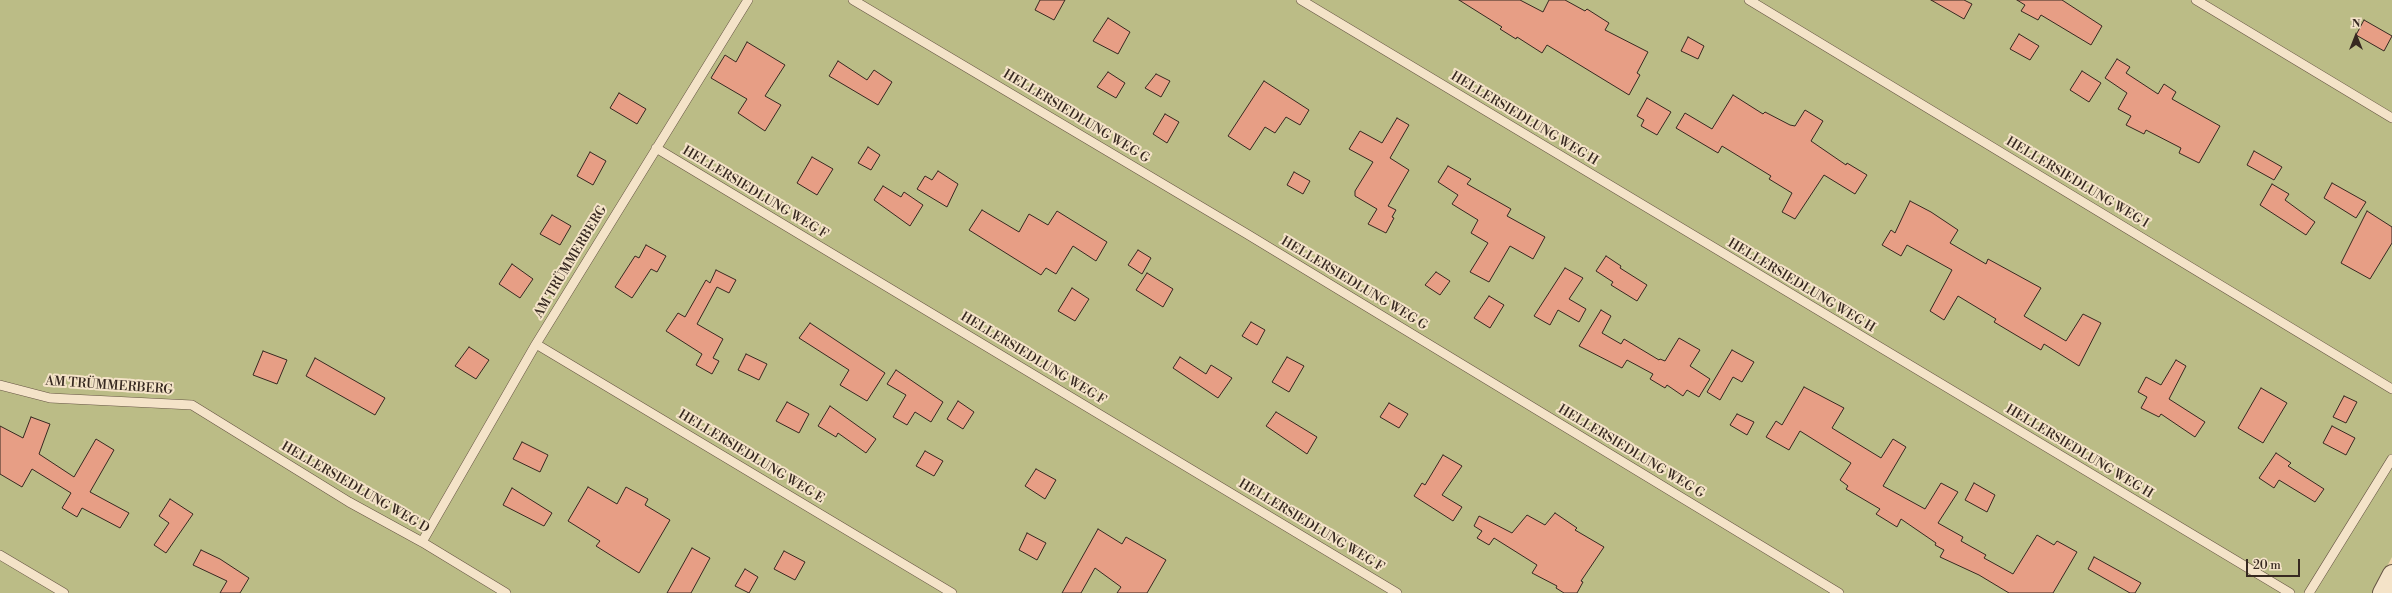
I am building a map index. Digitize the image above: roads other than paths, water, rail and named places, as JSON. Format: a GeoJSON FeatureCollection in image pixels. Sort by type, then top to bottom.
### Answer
{"type":"FeatureCollection","features":[{"type":"Feature","properties":{"kind":"street"},"geometry":{"type":"LineString","coordinates":[[2382,593],[2392,574]]}},
{"type":"Feature","properties":{"kind":"lane","name":"AM TRÜMMERBERG"},"geometry":{"type":"LineString","coordinates":[[422,542],[536,344],[748,0]]}},
{"type":"Feature","properties":{"kind":"lane","name":"HELLERSIEDLUNG WEG G"},"geometry":{"type":"LineString","coordinates":[[853,0],[1247,234],[1839,593]]}},
{"type":"Feature","properties":{"kind":"lane","name":"HELLERSIEDLUNG WEG H"},"geometry":{"type":"LineString","coordinates":[[1300,0],[2290,593]]}},
{"type":"Feature","properties":{"kind":"lane","name":"HELLERSIEDLUNG WEG I"},"geometry":{"type":"LineString","coordinates":[[1749,0],[2392,389]]}},
{"type":"Feature","properties":{"kind":"lane"},"geometry":{"type":"LineString","coordinates":[[2196,0],[2392,118]]}},
{"type":"Feature","properties":{"kind":"lane","name":"HELLERSIEDLUNG WEG F"},"geometry":{"type":"LineString","coordinates":[[656,148],[1397,593]]}},
{"type":"Feature","properties":{"kind":"lane","name":"HELLERSIEDLUNG WEG E"},"geometry":{"type":"LineString","coordinates":[[536,344],[952,593]]}},
{"type":"Feature","properties":{"kind":"lane","name":"AM TRÜMMERBERG"},"geometry":{"type":"LineString","coordinates":[[0,385],[50,398],[192,405]]}},
{"type":"Feature","properties":{"kind":"lane","name":"HELLERSIEDLUNG WEG D"},"geometry":{"type":"LineString","coordinates":[[192,405],[349,502],[422,542],[506,593]]}},
{"type":"Feature","properties":{"kind":"lane"},"geometry":{"type":"LineString","coordinates":[[2309,593],[2392,459]]}},
{"type":"Feature","properties":{"kind":"lane"},"geometry":{"type":"LineString","coordinates":[[0,555],[64,593]]}}]}
